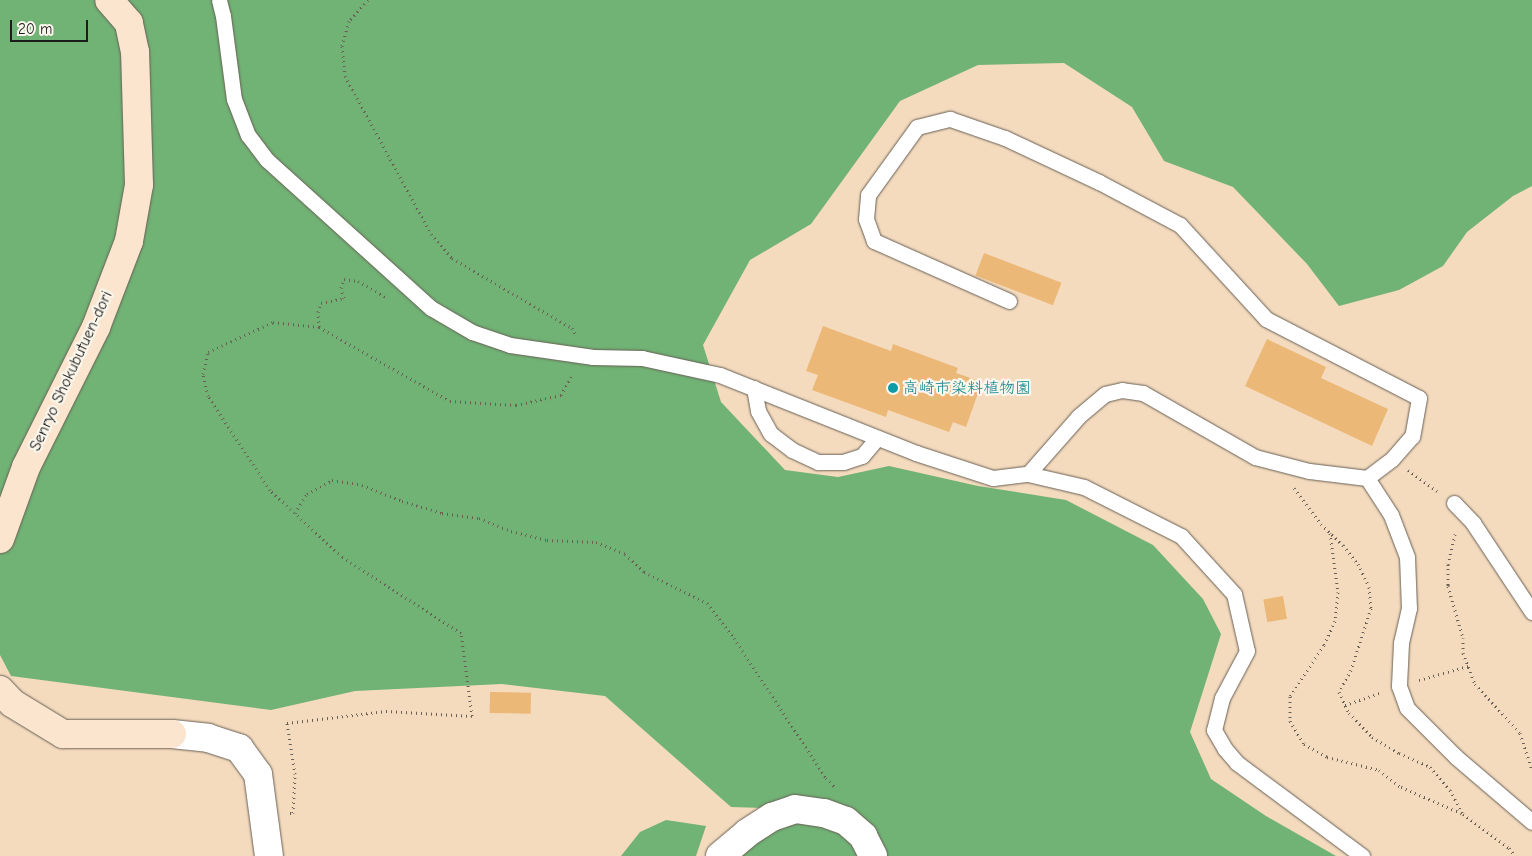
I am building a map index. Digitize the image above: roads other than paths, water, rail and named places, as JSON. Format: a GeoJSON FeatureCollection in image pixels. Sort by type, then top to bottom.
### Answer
{"type":"FeatureCollection","features":[{"type":"Feature","properties":{"kind":"street","name":"Senryo Shokubutuen-dori"},"geometry":{"type":"LineString","coordinates":[[0,539],[26,467],[96,327],[128,241],[139,185],[135,52],[129,23],[116,3]]}},
{"type":"Feature","properties":{"kind":"street"},"geometry":{"type":"LineString","coordinates":[[0,690],[12,703],[63,734],[172,734],[208,738],[239,748],[258,774],[269,856]]}},
{"type":"Feature","properties":{"kind":"street"},"geometry":{"type":"LineString","coordinates":[[720,856],[747,834],[772,818],[795,809],[824,813],[846,821],[863,836],[873,856]]}},
{"type":"Feature","properties":{"kind":"lane"},"geometry":{"type":"LineString","coordinates":[[219,0],[223,16],[234,99],[248,135],[267,160],[430,308],[472,332],[510,345],[584,356],[642,358],[720,375],[916,453],[993,478],[1028,474],[1084,487],[1181,536],[1234,594],[1248,651],[1222,698],[1214,730],[1225,749],[1237,762],[1362,856]]}},
{"type":"Feature","properties":{"kind":"lane"},"geometry":{"type":"LineString","coordinates":[[1009,301],[874,241],[866,219],[868,195],[917,127],[950,119],[1005,138],[1099,182],[1180,225],[1266,319],[1419,398],[1412,436],[1392,458],[1368,478],[1309,471],[1256,457],[1143,393],[1122,390],[1105,394],[1078,418],[1028,474]]}},
{"type":"Feature","properties":{"kind":"lane"},"geometry":{"type":"LineString","coordinates":[[754,388],[758,411],[771,434],[792,450],[818,462],[843,462],[862,456],[877,438]]}},
{"type":"Feature","properties":{"kind":"lane"},"geometry":{"type":"LineString","coordinates":[[1368,478],[1391,515],[1407,557],[1410,608],[1401,643],[1399,686],[1407,708],[1426,728],[1532,822]]}},
{"type":"Feature","properties":{"kind":"lane"},"geometry":{"type":"LineString","coordinates":[[1459,508],[1473,523],[1532,612]]}},
{"type":"Feature","properties":{"kind":"place","name":"高崎市染料植物園"},"geometry":{"type":"Point","coordinates":[893,388]}}]}
